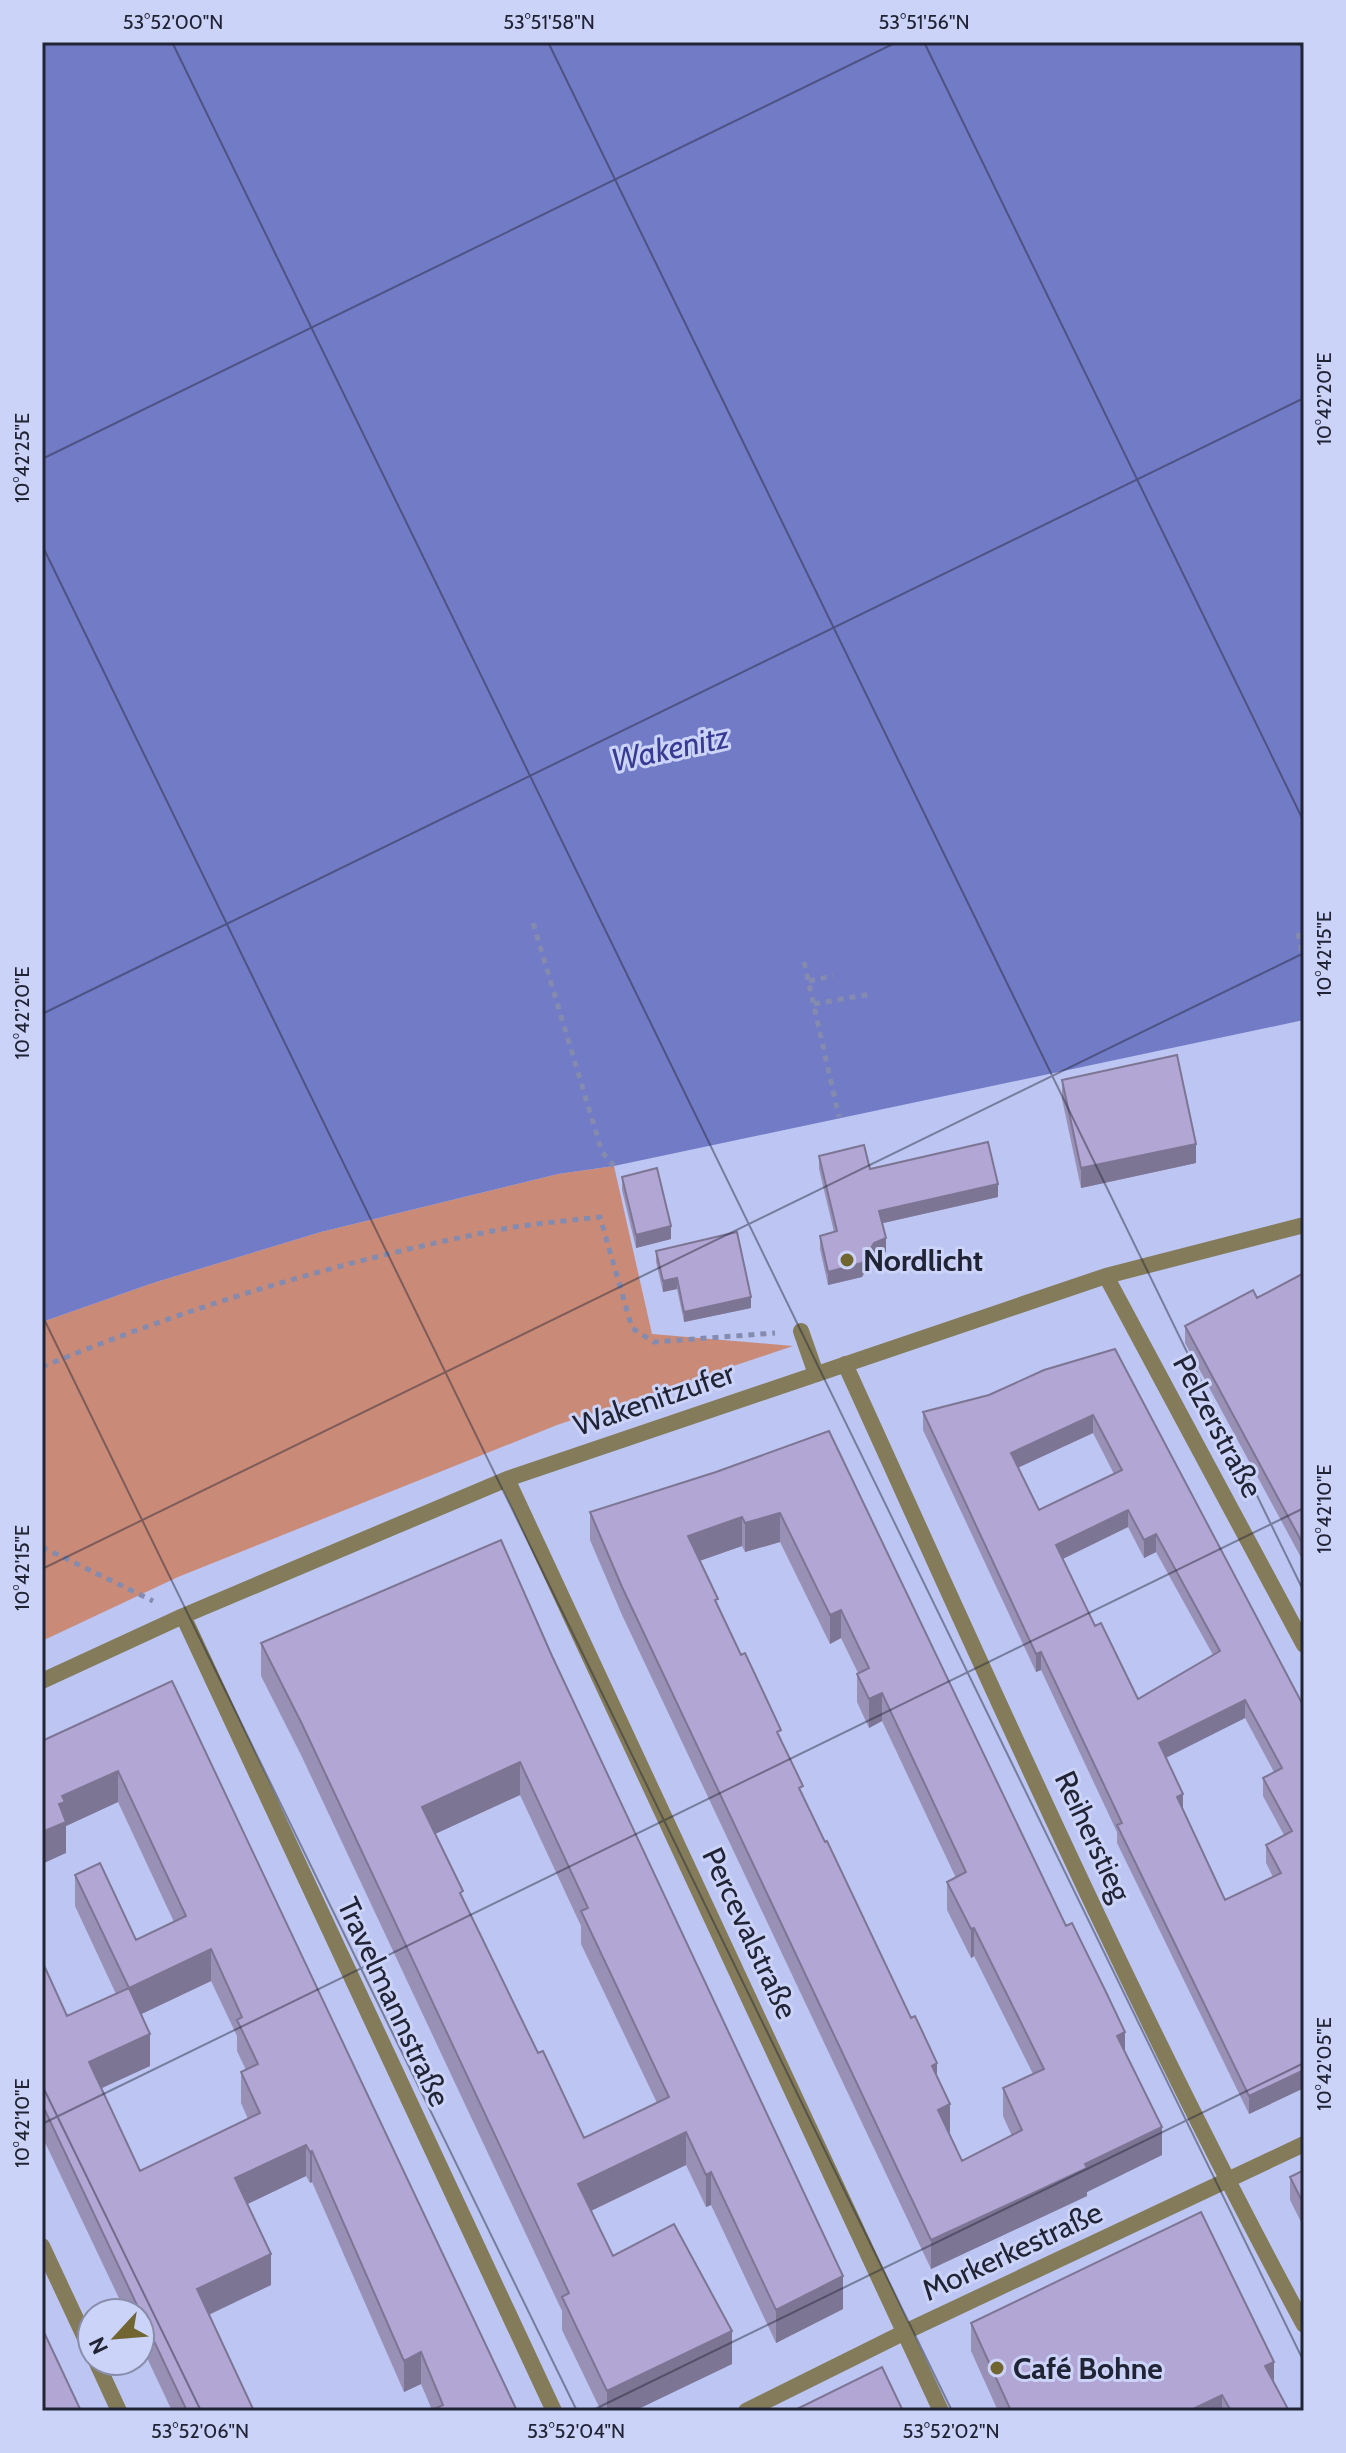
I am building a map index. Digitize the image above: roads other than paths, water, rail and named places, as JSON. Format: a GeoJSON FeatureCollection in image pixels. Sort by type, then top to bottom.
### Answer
{"type":"FeatureCollection","features":[{"type":"Feature","properties":{"kind":"street","name":"Wakenitzufer"},"geometry":{"type":"LineString","coordinates":[[42,1681],[183,1616],[507,1479],[1106,1276],[1304,1225]]}},
{"type":"Feature","properties":{"kind":"street","name":"Pelzerstraße"},"geometry":{"type":"LineString","coordinates":[[1106,1276],[1304,1645]]}},
{"type":"Feature","properties":{"kind":"street"},"geometry":{"type":"LineString","coordinates":[[801,1331],[816,1374]]}},
{"type":"Feature","properties":{"kind":"street","name":"Reiherstieg"},"geometry":{"type":"LineString","coordinates":[[845,1364],[1009,1725],[1227,2182],[1304,2325]]}},
{"type":"Feature","properties":{"kind":"street","name":"Percevalstraße"},"geometry":{"type":"LineString","coordinates":[[507,1479],[941,2411]]}},
{"type":"Feature","properties":{"kind":"street","name":"Travelmannstraße"},"geometry":{"type":"LineString","coordinates":[[183,1616],[554,2411]]}},
{"type":"Feature","properties":{"kind":"street","name":"Morkerkestraße"},"geometry":{"type":"LineString","coordinates":[[746,2411],[905,2332],[1304,2144]]}},
{"type":"Feature","properties":{"kind":"street"},"geometry":{"type":"LineString","coordinates":[[42,2246],[76,2319]]}},
{"type":"Feature","properties":{"kind":"street"},"geometry":{"type":"LineString","coordinates":[[103,2377],[119,2411]]}},
{"type":"Feature","properties":{"kind":"water","name":"Wakenitz"},"geometry":{"type":"Polygon","coordinates":[[[1304,42],[1304,1020],[614,1166],[558,1174],[321,1232],[153,1283],[42,1322],[42,43],[1304,42]]]}},
{"type":"Feature","properties":{"kind":"place","name":"Nordlicht"},"geometry":{"type":"Point","coordinates":[847,1260]}},
{"type":"Feature","properties":{"kind":"place","name":"Café Bohne"},"geometry":{"type":"Point","coordinates":[997,2368]}}]}
